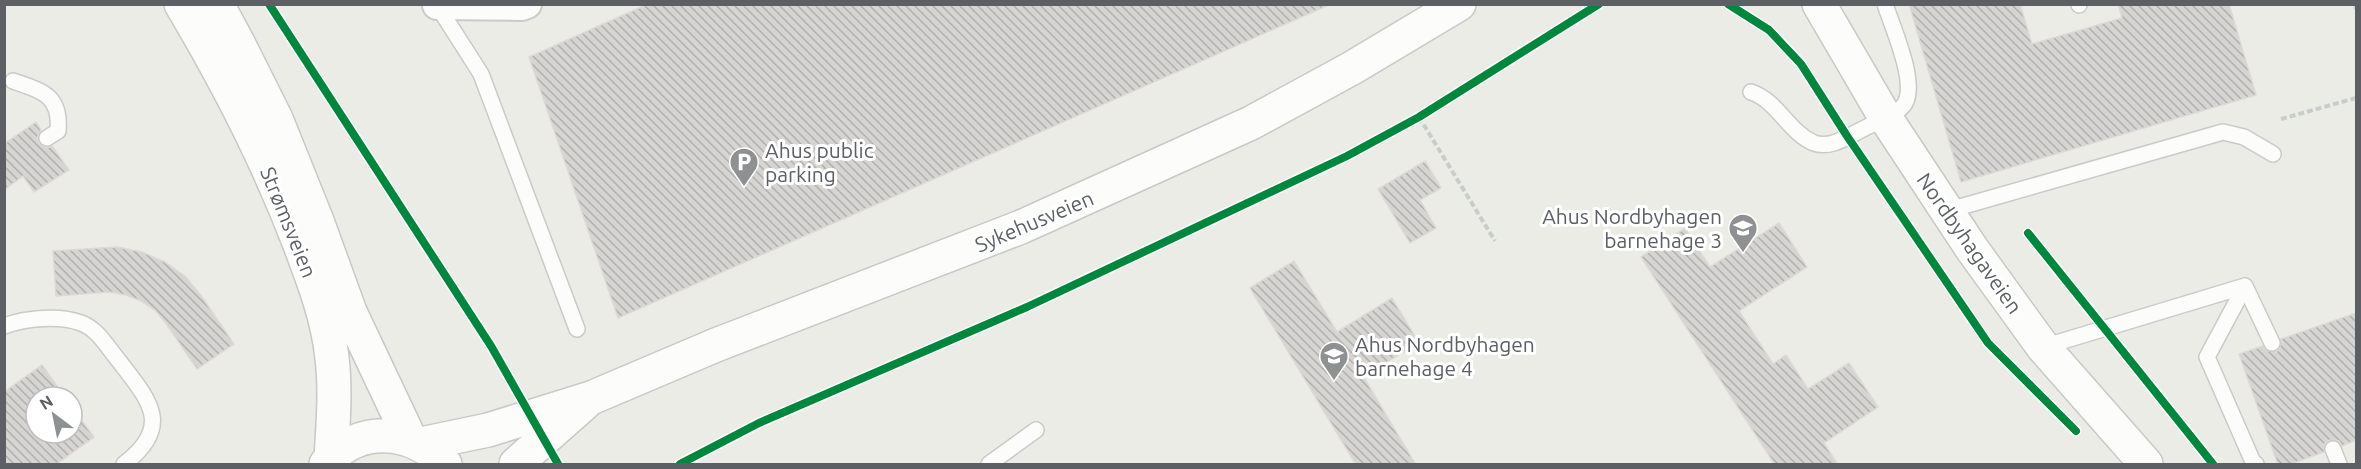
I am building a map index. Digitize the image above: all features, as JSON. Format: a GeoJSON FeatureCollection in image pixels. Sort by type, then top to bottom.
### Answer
{"type":"FeatureCollection","features":[{"type":"Feature","properties":{"kind":"main road","name":"Strømsveien"},"geometry":{"type":"LineString","coordinates":[[181,4],[211,55],[252,134],[278,189],[314,282],[325,320],[332,357],[334,416],[328,462]]}},
{"type":"Feature","properties":{"kind":"main road","name":"Strømsveien"},"geometry":{"type":"LineString","coordinates":[[216,4],[276,119],[350,312],[425,449]]}},
{"type":"Feature","properties":{"kind":"main road","name":"Sykehusveien"},"geometry":{"type":"LineString","coordinates":[[328,462],[359,440],[376,436],[393,436],[425,449],[591,398],[717,345],[1022,228],[1251,123],[1352,68],[1459,4]]}},
{"type":"Feature","properties":{"kind":"main road","name":"Nordbyhagaveien"},"geometry":{"type":"LineString","coordinates":[[1819,4],[1885,117],[1946,211],[2043,347],[2146,465]]}},
{"type":"Feature","properties":{"kind":"main road","name":"Sykehusveien"},"geometry":{"type":"LineString","coordinates":[[516,465],[591,398]]}},
{"type":"Feature","properties":{"kind":"street"},"geometry":{"type":"LineString","coordinates":[[437,5],[527,4]]}},
{"type":"Feature","properties":{"kind":"lane"},"geometry":{"type":"LineString","coordinates":[[1751,92],[1761,95],[1798,133],[1817,144],[1835,142],[1903,107],[1909,92],[1908,74],[1885,4]]}},
{"type":"Feature","properties":{"kind":"lane"},"geometry":{"type":"LineString","coordinates":[[437,5],[481,74],[577,329]]}},
{"type":"Feature","properties":{"kind":"lane"},"geometry":{"type":"LineString","coordinates":[[13,81],[49,97],[60,114],[58,131],[47,138]]}},
{"type":"Feature","properties":{"kind":"lane"},"geometry":{"type":"LineString","coordinates":[[1946,211],[2223,132],[2244,137],[2272,154]]}},
{"type":"Feature","properties":{"kind":"lane"},"geometry":{"type":"LineString","coordinates":[[2043,347],[2245,286]]}},
{"type":"Feature","properties":{"kind":"lane"},"geometry":{"type":"LineString","coordinates":[[2245,286],[2272,343]]}},
{"type":"Feature","properties":{"kind":"lane"},"geometry":{"type":"LineString","coordinates":[[2245,286],[2207,357],[2256,465]]}},
{"type":"Feature","properties":{"kind":"lane"},"geometry":{"type":"LineString","coordinates":[[4,326],[21,320],[65,320],[82,323],[97,333],[144,394],[152,409],[153,428],[144,445],[124,465]]}},
{"type":"Feature","properties":{"kind":"lane"},"geometry":{"type":"LineString","coordinates":[[989,465],[1036,430]]}},
{"type":"Feature","properties":{"kind":"lane"},"geometry":{"type":"LineString","coordinates":[[2333,449],[2338,465]]}},
{"type":"Feature","properties":{"kind":"path"},"geometry":{"type":"LineString","coordinates":[[2355,4],[2356,9]]}},
{"type":"Feature","properties":{"kind":"path"},"geometry":{"type":"LineString","coordinates":[[2281,119],[2356,98]]}},
{"type":"Feature","properties":{"kind":"path"},"geometry":{"type":"LineString","coordinates":[[1410,123],[1428,112]]}},
{"type":"Feature","properties":{"kind":"path"},"geometry":{"type":"LineString","coordinates":[[1419,117],[1495,241]]}},
{"type":"Feature","properties":{"kind":"building","name":"Ahus public parking"},"geometry":{"type":"Polygon","coordinates":[[[648,4],[1331,4],[618,318],[529,57],[648,4]]]}},
{"type":"Feature","properties":{"kind":"building"},"geometry":{"type":"Polygon","coordinates":[[[1909,4],[2020,4],[2032,44],[2122,18],[2118,4],[2229,4],[2256,95],[1961,182],[1909,4]]]}},
{"type":"Feature","properties":{"kind":"building"},"geometry":{"type":"Polygon","coordinates":[[[36,122],[41,130],[37,138],[39,144],[47,148],[52,146],[69,170],[34,192],[23,176],[4,190],[4,144],[36,122]]]}},
{"type":"Feature","properties":{"kind":"building"},"geometry":{"type":"Polygon","coordinates":[[[1425,161],[1441,188],[1420,200],[1436,228],[1410,243],[1378,189],[1425,161]]]}},
{"type":"Feature","properties":{"kind":"building"},"geometry":{"type":"Polygon","coordinates":[[[1779,223],[1807,267],[1739,311],[1773,364],[1786,355],[1808,389],[1849,363],[1878,407],[1824,443],[1838,465],[1775,465],[1641,257],[1685,228],[1710,267],[1779,223]]]}},
{"type":"Feature","properties":{"kind":"building"},"geometry":{"type":"Polygon","coordinates":[[[117,247],[142,252],[165,262],[186,277],[234,344],[197,369],[165,322],[155,310],[141,301],[110,292],[56,296],[53,251],[117,247]]]}},
{"type":"Feature","properties":{"kind":"building"},"geometry":{"type":"Polygon","coordinates":[[[1294,261],[1337,332],[1392,298],[1419,343],[1363,376],[1416,465],[1356,465],[1250,288],[1294,261]]]}},
{"type":"Feature","properties":{"kind":"building"},"geometry":{"type":"Polygon","coordinates":[[[2356,313],[2356,440],[2342,446],[2339,441],[2330,440],[2325,443],[2324,452],[2288,465],[2278,465],[2239,354],[2263,346],[2267,351],[2276,352],[2280,348],[2281,339],[2356,313]]]}},
{"type":"Feature","properties":{"kind":"building"},"geometry":{"type":"Polygon","coordinates":[[[42,365],[56,385],[24,385],[24,445],[83,445],[55,465],[4,465],[4,392],[42,365]]]}},
{"type":"Feature","properties":{"kind":"building"},"geometry":{"type":"Polygon","coordinates":[[[84,423],[94,437],[84,444],[84,423]]]}},
{"type":"Feature","properties":{"kind":"cycle path"},"geometry":{"type":"LineString","coordinates":[[269,4],[491,346],[558,464]]}},
{"type":"Feature","properties":{"kind":"cycle path"},"geometry":{"type":"LineString","coordinates":[[680,464],[759,423],[1027,307],[1347,156],[1419,117],[1599,4]]}},
{"type":"Feature","properties":{"kind":"cycle path"},"geometry":{"type":"LineString","coordinates":[[1728,4],[1769,30],[1801,64],[1847,136],[1988,343],[2076,431]]}},
{"type":"Feature","properties":{"kind":"cycle path"},"geometry":{"type":"LineString","coordinates":[[2028,233],[2213,464]]}},
{"type":"Feature","properties":{"kind":"place","name":"Ahus public parking"},"geometry":{"type":"Point","coordinates":[744,188]}},
{"type":"Feature","properties":{"kind":"place","name":"Ahus Nordbyhagen barnehage 3"},"geometry":{"type":"Point","coordinates":[1743,254]}},
{"type":"Feature","properties":{"kind":"place","name":"Ahus Nordbyhagen barnehage 4"},"geometry":{"type":"Point","coordinates":[1334,382]}}]}
